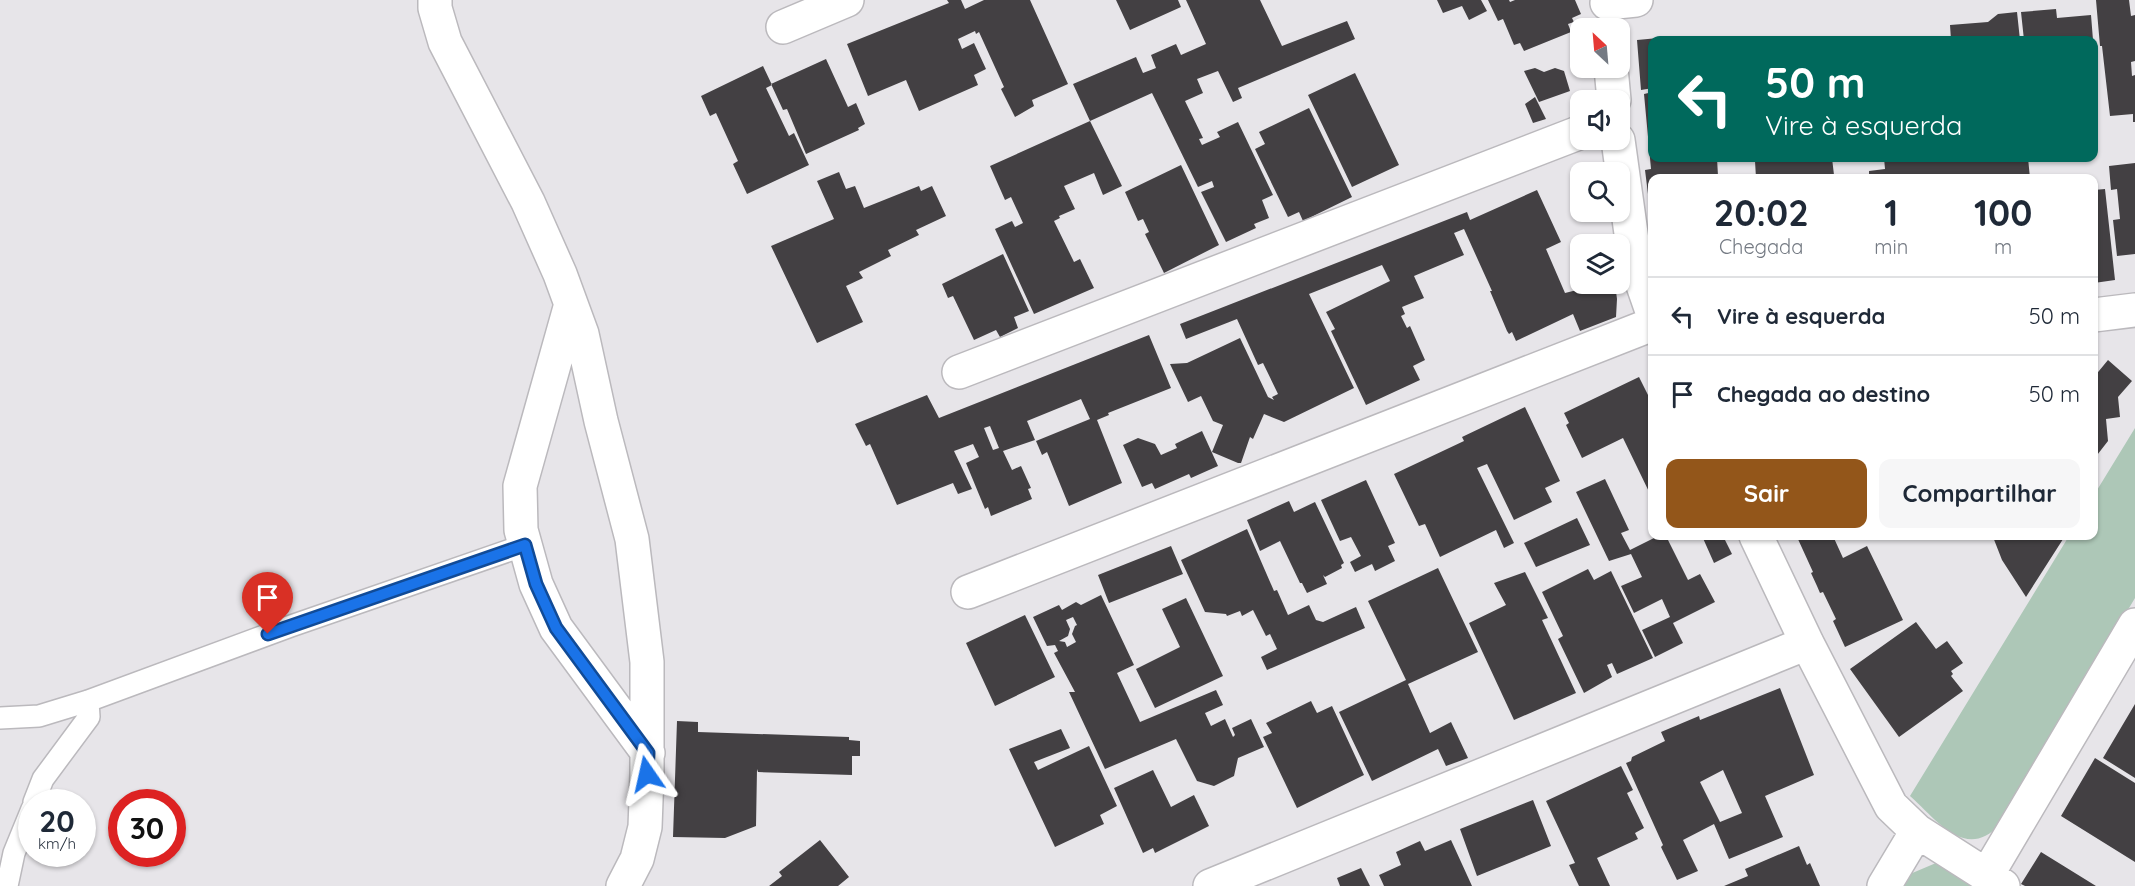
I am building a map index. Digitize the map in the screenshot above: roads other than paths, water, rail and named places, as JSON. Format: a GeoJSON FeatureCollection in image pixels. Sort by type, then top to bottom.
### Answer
{"type":"FeatureCollection","features":[{"type":"Feature","properties":{"kind":"street"},"geometry":{"type":"LineString","coordinates":[[435,0],[435,8],[445,42],[528,201],[560,274],[582,334],[632,539],[647,662],[648,753],[645,827],[637,859],[623,886]]}},
{"type":"Feature","properties":{"kind":"street"},"geometry":{"type":"LineString","coordinates":[[783,27],[847,0]]}},
{"type":"Feature","properties":{"kind":"street"},"geometry":{"type":"LineString","coordinates":[[959,372],[1570,136]]}},
{"type":"Feature","properties":{"kind":"street"},"geometry":{"type":"LineString","coordinates":[[1619,150],[1635,262],[1648,300]]}},
{"type":"Feature","properties":{"kind":"street"},"geometry":{"type":"LineString","coordinates":[[571,304],[520,486],[521,530],[536,584],[556,628],[648,753]]}},
{"type":"Feature","properties":{"kind":"street"},"geometry":{"type":"LineString","coordinates":[[2098,315],[2135,310]]}},
{"type":"Feature","properties":{"kind":"street"},"geometry":{"type":"LineString","coordinates":[[968,592],[1648,326]]}},
{"type":"Feature","properties":{"kind":"street"},"geometry":{"type":"LineString","coordinates":[[1758,540],[1807,643],[1891,806],[1917,831],[1995,881],[2135,625]]}},
{"type":"Feature","properties":{"kind":"street"},"geometry":{"type":"LineString","coordinates":[[1210,886],[1807,643]]}},
{"type":"Feature","properties":{"kind":"street"},"geometry":{"type":"LineString","coordinates":[[1884,886],[1917,831]]}},
{"type":"Feature","properties":{"kind":"lane"},"geometry":{"type":"LineString","coordinates":[[0,718],[39,716],[88,701],[291,626],[525,545]]}},
{"type":"Feature","properties":{"kind":"lane"},"geometry":{"type":"LineString","coordinates":[[39,789],[43,779],[89,717],[88,701]]}},
{"type":"Feature","properties":{"kind":"lane"},"geometry":{"type":"LineString","coordinates":[[7,886],[18,843]]}}]}
